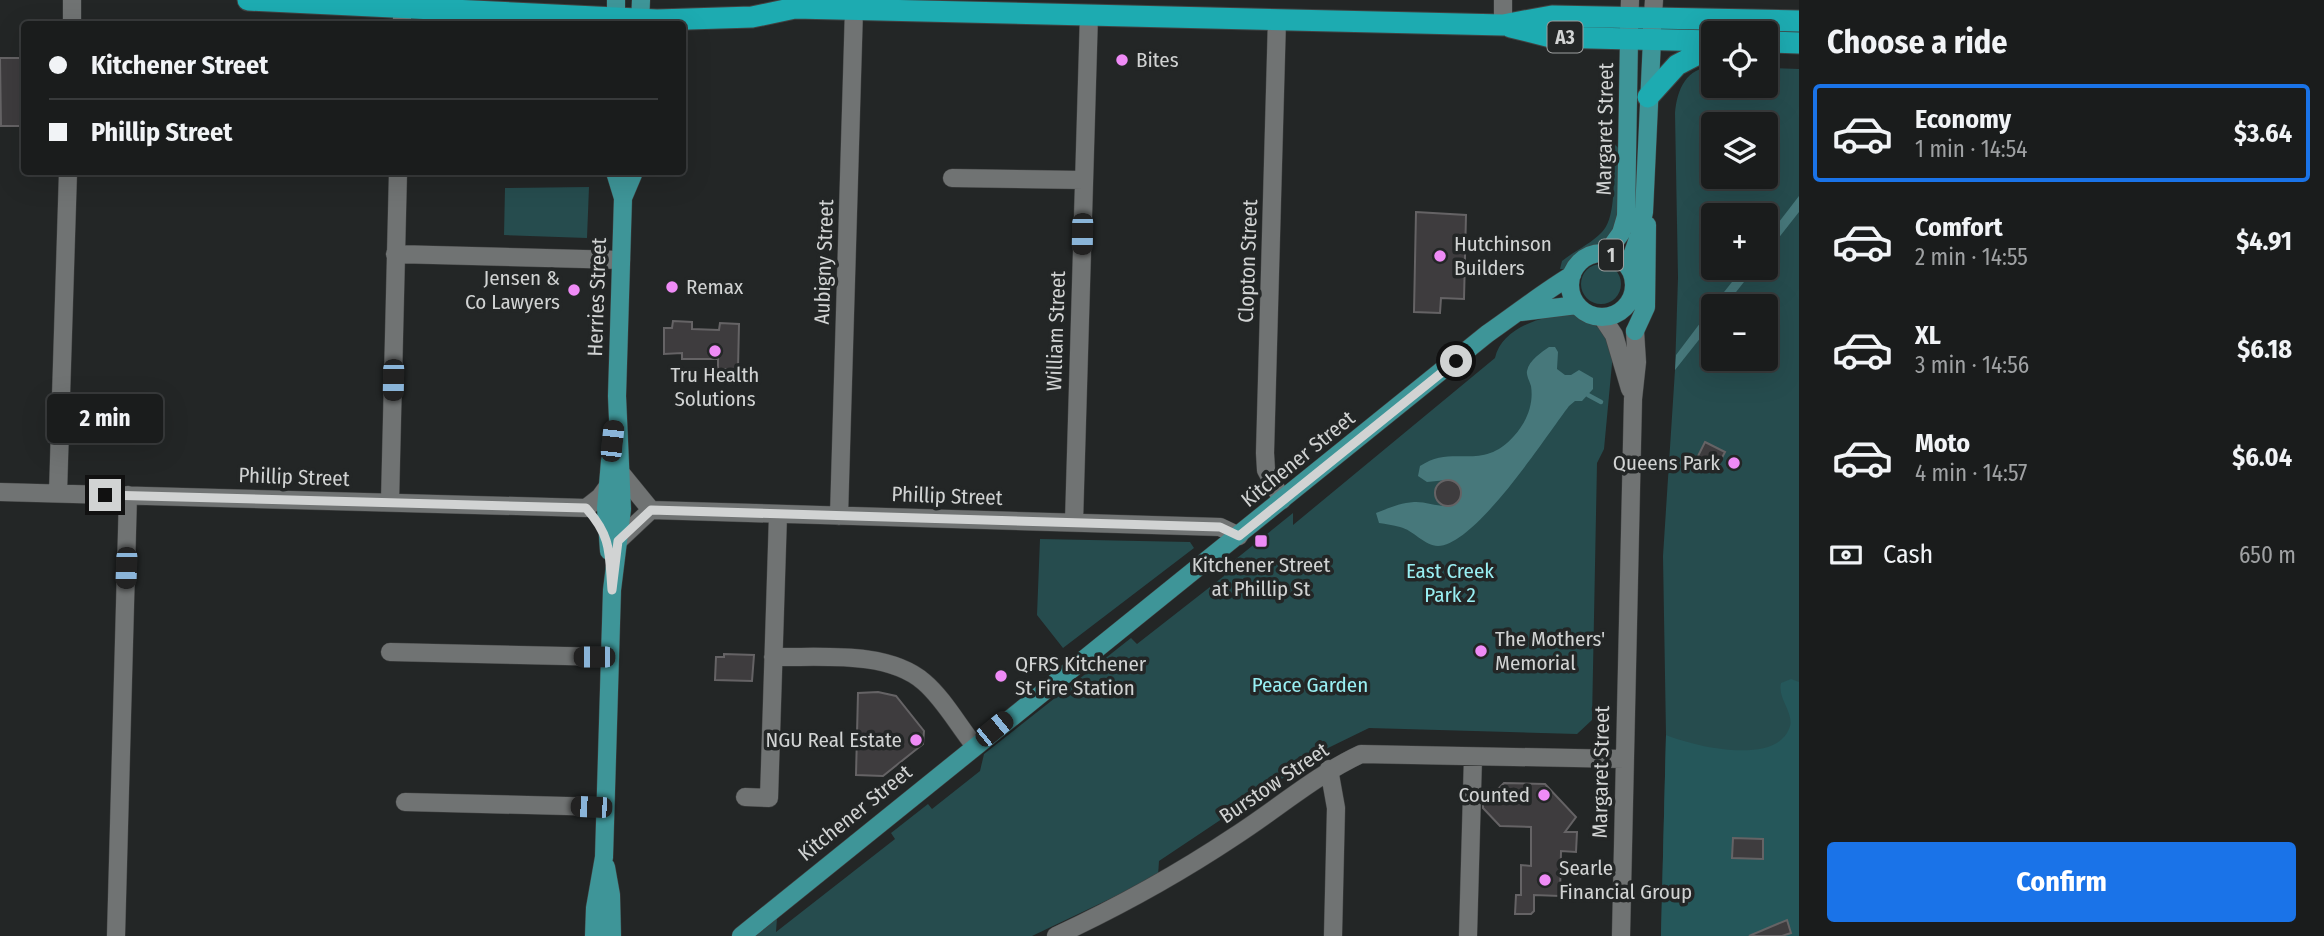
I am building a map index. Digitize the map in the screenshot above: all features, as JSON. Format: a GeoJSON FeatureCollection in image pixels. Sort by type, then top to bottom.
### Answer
{"type":"FeatureCollection","features":[{"type":"Feature","properties":{"kind":"highway","name":"A3"},"geometry":{"type":"LineString","coordinates":[[248,0],[402,11],[752,17],[795,8],[1503,25],[1552,16],[1574,16],[1629,19],[1652,40],[1701,41]]}},
{"type":"Feature","properties":{"kind":"highway","name":"A3"},"geometry":{"type":"LineString","coordinates":[[771,0],[795,8]]}},
{"type":"Feature","properties":{"kind":"highway"},"geometry":{"type":"LineString","coordinates":[[1574,16],[1595,0]]}},
{"type":"Feature","properties":{"kind":"highway","name":"A3"},"geometry":{"type":"LineString","coordinates":[[1503,25],[1551,37],[1629,19],[1653,9],[1799,21]]}},
{"type":"Feature","properties":{"kind":"highway"},"geometry":{"type":"LineString","coordinates":[[1778,42],[1799,43]]}},
{"type":"Feature","properties":{"kind":"highway"},"geometry":{"type":"LineString","coordinates":[[1648,97],[1677,65],[1701,52]]}},
{"type":"Feature","properties":{"kind":"main road","name":"Margaret Street"},"geometry":{"type":"LineString","coordinates":[[1606,254],[1621,233],[1626,216],[1629,19]]}},
{"type":"Feature","properties":{"kind":"main road","name":"Margaret Street"},"geometry":{"type":"LineString","coordinates":[[1644,212],[1652,40]]}},
{"type":"Feature","properties":{"kind":"main road","name":"Herries Street"},"geometry":{"type":"LineString","coordinates":[[615,175],[623,198]]}},
{"type":"Feature","properties":{"kind":"main road","name":"Herries Street"},"geometry":{"type":"LineString","coordinates":[[613,541],[622,509],[617,396],[623,198],[633,175]]}},
{"type":"Feature","properties":{"kind":"main road","name":"1"},"geometry":{"type":"LineString","coordinates":[[1635,331],[1646,307],[1649,231],[1644,212]]}},
{"type":"Feature","properties":{"kind":"main road"},"geometry":{"type":"LineString","coordinates":[[1628,267],[1644,212]]}},
{"type":"Feature","properties":{"kind":"main road","name":"1"},"geometry":{"type":"LineString","coordinates":[[1577,305],[1572,296],[1572,275],[1585,258],[1606,254],[1622,261],[1628,267],[1634,288],[1631,298],[1619,312],[1602,317]]}},
{"type":"Feature","properties":{"kind":"main road","name":"Kitchener Street"},"geometry":{"type":"LineString","coordinates":[[741,935],[1487,334],[1521,312],[1539,294],[1572,275]]}},
{"type":"Feature","properties":{"kind":"main road"},"geometry":{"type":"LineString","coordinates":[[1631,298],[1635,331]]}},
{"type":"Feature","properties":{"kind":"main road","name":"Kitchener Street"},"geometry":{"type":"LineString","coordinates":[[1521,312],[1577,305]]}},
{"type":"Feature","properties":{"kind":"main road"},"geometry":{"type":"LineString","coordinates":[[1577,305],[1584,312],[1602,317]]}},
{"type":"Feature","properties":{"kind":"main road","name":"Herries Street"},"geometry":{"type":"LineString","coordinates":[[594,936],[595,908],[604,857],[613,541],[606,508],[617,396]]}},
{"type":"Feature","properties":{"kind":"main road","name":"Herries Street"},"geometry":{"type":"LineString","coordinates":[[604,857],[611,895],[612,936]]}},
{"type":"Feature","properties":{"kind":"street"},"geometry":{"type":"LineString","coordinates":[[72,0],[72,21]]}},
{"type":"Feature","properties":{"kind":"street"},"geometry":{"type":"LineString","coordinates":[[1503,0],[1503,25]]}},
{"type":"Feature","properties":{"kind":"street","name":"Aubigny Street"},"geometry":{"type":"LineString","coordinates":[[839,516],[854,9]]}},
{"type":"Feature","properties":{"kind":"street","name":"Margaret Street"},"geometry":{"type":"LineString","coordinates":[[1652,40],[1653,9]]}},
{"type":"Feature","properties":{"kind":"street","name":"William Street"},"geometry":{"type":"LineString","coordinates":[[1073,522],[1089,14]]}},
{"type":"Feature","properties":{"kind":"street","name":"Clopton Street"},"geometry":{"type":"LineString","coordinates":[[1277,19],[1265,453],[1266,470],[1282,500]]}},
{"type":"Feature","properties":{"kind":"street"},"geometry":{"type":"LineString","coordinates":[[58,493],[68,175]]}},
{"type":"Feature","properties":{"kind":"street"},"geometry":{"type":"LineString","coordinates":[[390,502],[398,175]]}},
{"type":"Feature","properties":{"kind":"street"},"geometry":{"type":"LineString","coordinates":[[952,178],[1083,180]]}},
{"type":"Feature","properties":{"kind":"street"},"geometry":{"type":"LineString","coordinates":[[395,254],[621,260]]}},
{"type":"Feature","properties":{"kind":"street","name":"Margaret Street"},"geometry":{"type":"LineString","coordinates":[[1602,317],[1615,335],[1633,399]]}},
{"type":"Feature","properties":{"kind":"street","name":"Margaret Street"},"geometry":{"type":"LineString","coordinates":[[1621,936],[1633,399],[1637,362],[1635,331]]}},
{"type":"Feature","properties":{"kind":"street"},"geometry":{"type":"LineString","coordinates":[[608,486],[600,497],[586,508],[613,541],[651,510],[620,472]]}},
{"type":"Feature","properties":{"kind":"street","name":"Phillip Street"},"geometry":{"type":"LineString","coordinates":[[0,492],[586,508]]}},
{"type":"Feature","properties":{"kind":"street"},"geometry":{"type":"LineString","coordinates":[[116,936],[128,495]]}},
{"type":"Feature","properties":{"kind":"street","name":"Phillip Street"},"geometry":{"type":"LineString","coordinates":[[651,510],[1220,527],[1239,536]]}},
{"type":"Feature","properties":{"kind":"street"},"geometry":{"type":"LineString","coordinates":[[745,797],[769,798],[778,515]]}},
{"type":"Feature","properties":{"kind":"street"},"geometry":{"type":"LineString","coordinates":[[390,652],[610,657]]}},
{"type":"Feature","properties":{"kind":"street"},"geometry":{"type":"LineString","coordinates":[[773,657],[878,660],[901,666],[926,683],[974,746]]}},
{"type":"Feature","properties":{"kind":"street","name":"Burstow Street"},"geometry":{"type":"LineString","coordinates":[[1056,936],[1092,929],[1308,787],[1329,769],[1361,754],[1624,759]]}},
{"type":"Feature","properties":{"kind":"street"},"geometry":{"type":"LineString","coordinates":[[1468,936],[1473,757]]}},
{"type":"Feature","properties":{"kind":"street"},"geometry":{"type":"LineString","coordinates":[[1329,769],[1336,808],[1333,936]]}},
{"type":"Feature","properties":{"kind":"street"},"geometry":{"type":"LineString","coordinates":[[405,802],[606,807]]}},
{"type":"Feature","properties":{"kind":"green space","name":"Queens Park"},"geometry":{"type":"Polygon","coordinates":[[[1778,68],[1799,69],[1799,936],[1661,936],[1666,735],[1663,556],[1678,278],[1675,113],[1681,88],[1701,69],[1701,98],[1778,98],[1778,68]]]}},
{"type":"Feature","properties":{"kind":"green space"},"geometry":{"type":"Polygon","coordinates":[[[1613,142],[1619,149],[1620,219],[1611,237],[1578,255],[1566,269],[1560,269],[1562,261],[1593,240],[1607,224],[1613,203],[1613,142]]]}},
{"type":"Feature","properties":{"kind":"green space"},"geometry":{"type":"Polygon","coordinates":[[[589,187],[587,238],[504,235],[505,188],[589,187]]]}},
{"type":"Feature","properties":{"kind":"green space"},"geometry":{"type":"Polygon","coordinates":[[[1601,264],[1609,265],[1615,270],[1620,276],[1620,292],[1615,298],[1609,303],[1601,304],[1593,303],[1587,298],[1582,292],[1581,284],[1582,276],[1587,270],[1593,265],[1601,264]]]}},
{"type":"Feature","properties":{"kind":"green space","name":"East Creek Park 2"},"geometry":{"type":"Polygon","coordinates":[[[1572,314],[1604,330],[1613,353],[1604,449],[1597,463],[1592,720],[1577,734],[1369,728],[1328,748],[1159,861],[1158,876],[1032,936],[754,936],[777,918],[776,932],[895,839],[891,833],[928,804],[932,809],[980,771],[984,754],[1131,638],[1137,644],[1224,576],[1226,567],[1293,513],[1293,525],[1495,358],[1499,347],[1515,331],[1537,320],[1572,314]]]}},
{"type":"Feature","properties":{"kind":"green space"},"geometry":{"type":"Polygon","coordinates":[[[1040,539],[1190,542],[1194,548],[1063,648],[1037,615],[1040,539]]]}},
{"type":"Feature","properties":{"kind":"shaded area"},"geometry":{"type":"Polygon","coordinates":[[[1799,196],[1799,212],[1778,239],[1778,223],[1799,196]]]}},
{"type":"Feature","properties":{"kind":"shaded area"},"geometry":{"type":"Polygon","coordinates":[[[1734,280],[1746,280],[1734,294],[1722,294],[1734,280]]]}},
{"type":"Feature","properties":{"kind":"shaded area"},"geometry":{"type":"Polygon","coordinates":[[[1701,322],[1701,337],[1675,370],[1676,355],[1701,322]]]}},
{"type":"Feature","properties":{"kind":"shaded area"},"geometry":{"type":"Polygon","coordinates":[[[1549,347],[1555,347],[1558,352],[1557,369],[1565,375],[1579,370],[1593,378],[1593,389],[1582,401],[1575,401],[1569,406],[1490,509],[1454,541],[1438,546],[1405,529],[1379,523],[1376,513],[1399,505],[1419,502],[1448,506],[1458,502],[1461,493],[1457,484],[1447,480],[1427,482],[1418,476],[1420,466],[1444,457],[1490,453],[1514,436],[1530,407],[1532,393],[1528,367],[1549,347]]]}},
{"type":"Feature","properties":{"kind":"shaded area"},"geometry":{"type":"Polygon","coordinates":[[[1791,679],[1799,682],[1799,936],[1661,936],[1666,735],[1713,748],[1751,750],[1767,747],[1781,740],[1789,729],[1790,718],[1780,689],[1781,683],[1791,679]]]}},
{"type":"Feature","properties":{"kind":"building"},"geometry":{"type":"Polygon","coordinates":[[[0,58],[21,58],[21,126],[1,126],[0,58]]]}},
{"type":"Feature","properties":{"kind":"building","name":"Hutchinson Builders"},"geometry":{"type":"Polygon","coordinates":[[[1416,212],[1466,215],[1464,299],[1441,298],[1440,313],[1414,312],[1416,212]]]}},
{"type":"Feature","properties":{"kind":"building"},"geometry":{"type":"Polygon","coordinates":[[[673,321],[692,322],[692,329],[719,330],[720,323],[739,324],[738,369],[718,369],[718,359],[682,359],[682,353],[664,354],[664,328],[672,328],[673,321]]]}},
{"type":"Feature","properties":{"kind":"building"},"geometry":{"type":"Polygon","coordinates":[[[1705,442],[1725,452],[1716,469],[1697,458],[1705,442]]]}},
{"type":"Feature","properties":{"kind":"building"},"geometry":{"type":"Polygon","coordinates":[[[1448,480],[1457,484],[1461,493],[1457,502],[1448,506],[1439,502],[1435,493],[1439,484],[1448,480]]]}},
{"type":"Feature","properties":{"kind":"building"},"geometry":{"type":"Polygon","coordinates":[[[724,654],[754,655],[752,681],[715,680],[716,657],[724,657],[724,654]]]}},
{"type":"Feature","properties":{"kind":"building"},"geometry":{"type":"Polygon","coordinates":[[[878,692],[896,696],[924,731],[923,744],[883,776],[856,775],[858,693],[878,692]]]}},
{"type":"Feature","properties":{"kind":"building"},"geometry":{"type":"Polygon","coordinates":[[[1504,783],[1545,784],[1576,817],[1565,832],[1577,832],[1576,852],[1561,851],[1560,896],[1534,895],[1534,911],[1531,914],[1515,914],[1516,895],[1521,895],[1521,865],[1531,866],[1531,827],[1500,826],[1483,808],[1483,804],[1504,783]]]}},
{"type":"Feature","properties":{"kind":"building"},"geometry":{"type":"Polygon","coordinates":[[[1733,838],[1763,839],[1763,859],[1732,858],[1733,838]]]}},
{"type":"Feature","properties":{"kind":"building"},"geometry":{"type":"Polygon","coordinates":[[[1787,920],[1791,933],[1782,936],[1749,936],[1787,920]]]}},
{"type":"Feature","properties":{"kind":"waterway"},"geometry":{"type":"LineString","coordinates":[[1588,395],[1601,402]]}},
{"type":"Feature","properties":{"kind":"place","name":"Bites"},"geometry":{"type":"Point","coordinates":[1122,60]}},
{"type":"Feature","properties":{"kind":"place","name":"Hutchinson Builders"},"geometry":{"type":"Point","coordinates":[1440,256]}},
{"type":"Feature","properties":{"kind":"place","name":"Remax"},"geometry":{"type":"Point","coordinates":[672,287]}},
{"type":"Feature","properties":{"kind":"place","name":"Jensen & Co Lawyers"},"geometry":{"type":"Point","coordinates":[574,290]}},
{"type":"Feature","properties":{"kind":"place","name":"Tru Health Solutions"},"geometry":{"type":"Point","coordinates":[715,351]}},
{"type":"Feature","properties":{"kind":"place","name":"Queens Park"},"geometry":{"type":"Point","coordinates":[1734,463]}},
{"type":"Feature","properties":{"kind":"place","name":"Kitchener Street at Phillip St"},"geometry":{"type":"Point","coordinates":[1261,541]}},
{"type":"Feature","properties":{"kind":"place","name":"The Mothers' Memorial"},"geometry":{"type":"Point","coordinates":[1481,651]}},
{"type":"Feature","properties":{"kind":"place","name":"QFRS Kitchener St Fire Station"},"geometry":{"type":"Point","coordinates":[1001,676]}},
{"type":"Feature","properties":{"kind":"place","name":"NGU Real Estate"},"geometry":{"type":"Point","coordinates":[916,740]}},
{"type":"Feature","properties":{"kind":"place","name":"Counted"},"geometry":{"type":"Point","coordinates":[1544,795]}},
{"type":"Feature","properties":{"kind":"place","name":"Searle Financial Group"},"geometry":{"type":"Point","coordinates":[1545,880]}},
{"type":"Feature","properties":{"kind":"route"},"geometry":{"type":"LineString","coordinates":[[105,495],[586,508],[601,526],[608,541],[612,590],[618,541],[651,510],[1220,527],[1239,536],[1456,361]]}},
{"type":"Feature","properties":{"kind":"park label","name":"Peace Garden"},"geometry":{"type":"Point","coordinates":[1310,685]}}]}
